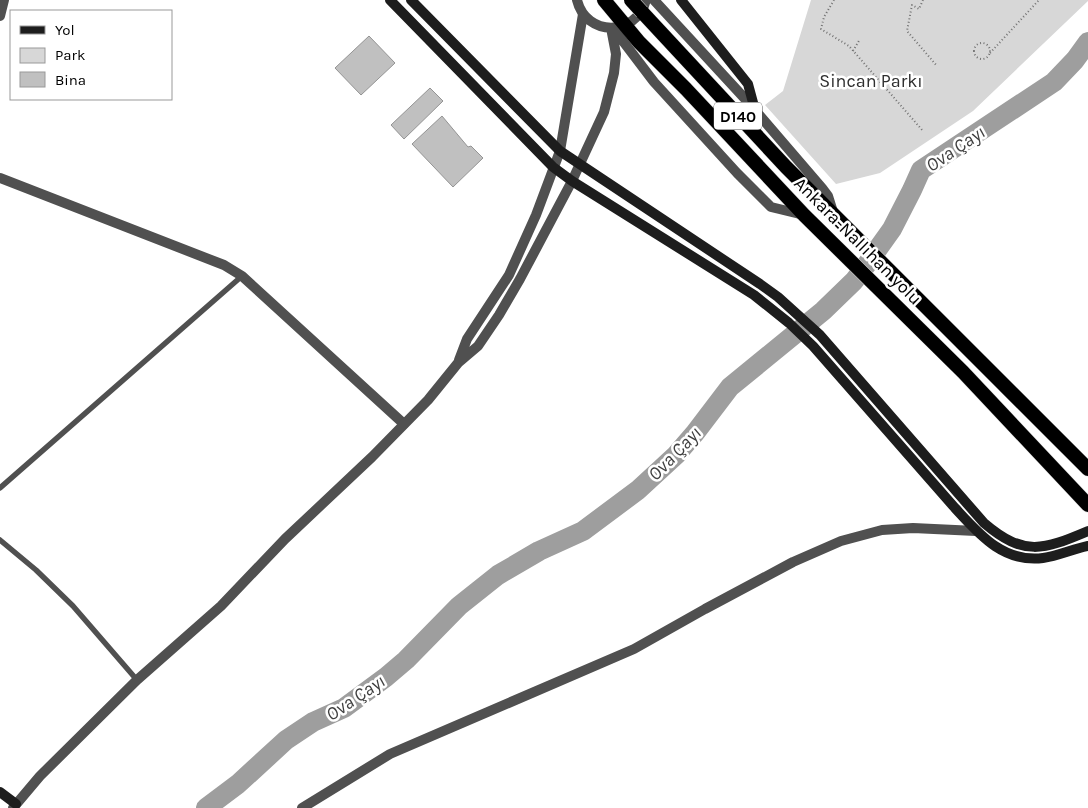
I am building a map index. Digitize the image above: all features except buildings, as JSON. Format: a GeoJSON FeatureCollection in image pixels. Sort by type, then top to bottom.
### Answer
{"type":"FeatureCollection","features":[{"type":"Feature","properties":{"kind":"highway","name":"Ankara-Nallıhan yolu"},"geometry":{"type":"LineString","coordinates":[[604,0],[617,27],[639,42],[686,89],[804,215],[963,372],[1088,505]]}},
{"type":"Feature","properties":{"kind":"highway","name":"Ankara-Nallıhan yolu"},"geometry":{"type":"LineString","coordinates":[[630,0],[644,6],[656,26],[741,119],[1088,469]]}},
{"type":"Feature","properties":{"kind":"highway"},"geometry":{"type":"LineString","coordinates":[[639,42],[638,37],[641,30],[647,26],[656,26]]}},
{"type":"Feature","properties":{"kind":"main road"},"geometry":{"type":"LineString","coordinates":[[390,0],[553,167],[572,181],[742,287],[789,323],[844,380],[976,531],[993,546],[1002,552],[1022,557],[1043,558],[1088,546]]}},
{"type":"Feature","properties":{"kind":"main road"},"geometry":{"type":"LineString","coordinates":[[411,0],[560,151],[778,297],[820,335],[984,523],[999,536],[1019,545],[1039,548],[1056,544],[1088,531]]}},
{"type":"Feature","properties":{"kind":"main road"},"geometry":{"type":"LineString","coordinates":[[681,0],[748,84],[755,110]]}},
{"type":"Feature","properties":{"kind":"main road"},"geometry":{"type":"LineString","coordinates":[[0,792],[14,806]]}},
{"type":"Feature","properties":{"kind":"street"},"geometry":{"type":"LineString","coordinates":[[0,16],[4,0]]}},
{"type":"Feature","properties":{"kind":"street"},"geometry":{"type":"LineString","coordinates":[[577,0],[583,14],[593,23],[605,28],[625,25],[635,19],[644,6]]}},
{"type":"Feature","properties":{"kind":"street"},"geometry":{"type":"LineString","coordinates":[[654,0],[755,110],[822,188],[828,196],[835,215]]}},
{"type":"Feature","properties":{"kind":"street"},"geometry":{"type":"LineString","coordinates":[[458,363],[467,339],[509,275],[536,215],[560,151],[583,14]]}},
{"type":"Feature","properties":{"kind":"street"},"geometry":{"type":"LineString","coordinates":[[14,806],[40,776],[136,680],[221,606],[285,539],[428,400],[458,363],[478,346],[499,315],[572,181],[604,112],[614,73],[617,27]]}},
{"type":"Feature","properties":{"kind":"street"},"geometry":{"type":"LineString","coordinates":[[617,27],[654,82],[737,173],[771,207],[804,215]]}},
{"type":"Feature","properties":{"kind":"street"},"geometry":{"type":"LineString","coordinates":[[0,178],[224,264],[242,276],[404,424]]}},
{"type":"Feature","properties":{"kind":"street"},"geometry":{"type":"LineString","coordinates":[[302,808],[390,754],[634,649],[705,608],[784,567],[841,541],[882,530],[913,528],[976,531]]}},
{"type":"Feature","properties":{"kind":"lane"},"geometry":{"type":"LineString","coordinates":[[0,488],[242,276]]}},
{"type":"Feature","properties":{"kind":"lane"},"geometry":{"type":"LineString","coordinates":[[0,540],[36,570],[73,606],[136,680]]}},
{"type":"Feature","properties":{"kind":"path"},"geometry":{"type":"LineString","coordinates":[[834,0],[824,16],[821,29],[853,51],[923,131]]}},
{"type":"Feature","properties":{"kind":"path"},"geometry":{"type":"LineString","coordinates":[[923,0],[919,9],[912,5],[907,31],[937,66]]}},
{"type":"Feature","properties":{"kind":"path"},"geometry":{"type":"LineString","coordinates":[[990,53],[990,48],[987,44],[981,42],[974,47],[975,55],[984,59],[990,53],[1039,0]]}},
{"type":"Feature","properties":{"kind":"path"},"geometry":{"type":"LineString","coordinates":[[853,51],[860,39]]}},
{"type":"Feature","properties":{"kind":"green space","name":"Sincan Parkı"},"geometry":{"type":"Polygon","coordinates":[[[811,0],[1088,1],[973,111],[880,173],[836,184],[765,105],[783,91],[811,0]]]}},
{"type":"Feature","properties":{"kind":"waterway","name":"Ova Çayı"},"geometry":{"type":"LineString","coordinates":[[206,808],[238,784],[286,740],[313,722],[344,708],[386,677],[406,660],[459,606],[498,575],[539,551],[583,531],[638,490],[676,455],[730,387],[823,311],[854,281],[892,229],[921,170],[1054,82],[1075,60],[1088,42]]}}]}
